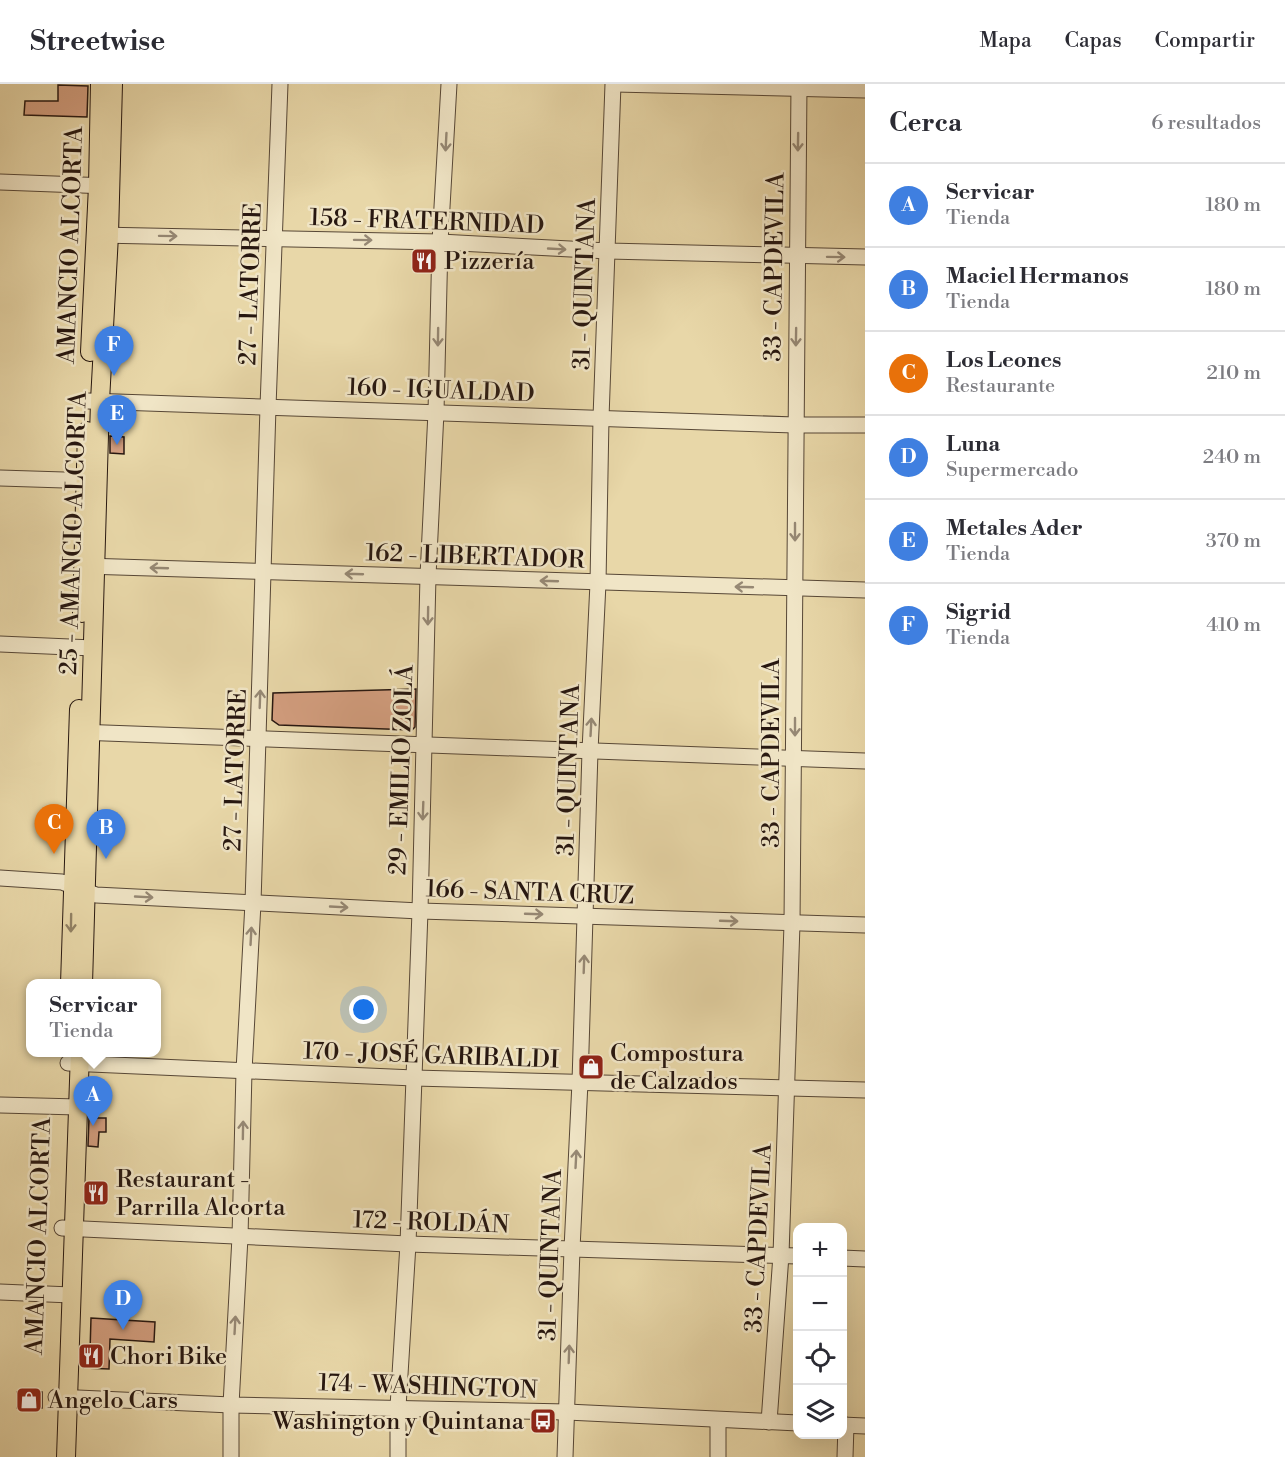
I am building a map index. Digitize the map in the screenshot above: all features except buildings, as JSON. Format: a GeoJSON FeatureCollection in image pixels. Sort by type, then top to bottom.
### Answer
{"type":"FeatureCollection","features":[{"type":"Feature","properties":{"kind":"main road","name":"AMANCIO ALCORTA"},"geometry":{"type":"LineString","coordinates":[[100,84],[104,186],[102,235]]}},
{"type":"Feature","properties":{"kind":"main road"},"geometry":{"type":"LineString","coordinates":[[104,186],[113,84]]}},
{"type":"Feature","properties":{"kind":"main road","name":"25 - AMANCIO ALCORTA"},"geometry":{"type":"LineString","coordinates":[[83,979],[79,889],[94,401],[102,235]]}},
{"type":"Feature","properties":{"kind":"main road"},"geometry":{"type":"LineString","coordinates":[[70,979],[79,889]]}},
{"type":"Feature","properties":{"kind":"main road"},"geometry":{"type":"LineString","coordinates":[[68,1228],[74,1058]]}},
{"type":"Feature","properties":{"kind":"main road","name":"AMANCIO ALCORTA"},"geometry":{"type":"LineString","coordinates":[[55,1457],[62,1397],[68,1228]]}},
{"type":"Feature","properties":{"kind":"main road"},"geometry":{"type":"LineString","coordinates":[[62,1397],[66,1457]]}},
{"type":"Feature","properties":{"kind":"street","name":"27 - LATORRE"},"geometry":{"type":"LineString","coordinates":[[231,1457],[231,1404],[240,1238],[244,1071],[259,738],[280,84]]}},
{"type":"Feature","properties":{"kind":"street","name":"29 - EMILIO ZOLÁ"},"geometry":{"type":"LineString","coordinates":[[398,1457],[398,1407],[408,1244],[420,911],[440,242],[449,84]]}},
{"type":"Feature","properties":{"kind":"street"},"geometry":{"type":"LineString","coordinates":[[614,84],[865,90]]}},
{"type":"Feature","properties":{"kind":"street","name":"31 - QUINTANA"},"geometry":{"type":"LineString","coordinates":[[566,1457],[614,84]]}},
{"type":"Feature","properties":{"kind":"street","name":"33 - CAPDEVILA"},"geometry":{"type":"LineString","coordinates":[[769,1422],[781,1255],[792,924],[799,87]]}},
{"type":"Feature","properties":{"kind":"street"},"geometry":{"type":"LineString","coordinates":[[0,182],[104,186]]}},
{"type":"Feature","properties":{"kind":"street","name":"158 - FRATERNIDAD"},"geometry":{"type":"LineString","coordinates":[[102,235],[440,242],[608,251],[865,257]]}},
{"type":"Feature","properties":{"kind":"street","name":"160 - IGUALDAD"},"geometry":{"type":"LineString","coordinates":[[94,401],[795,425],[865,425]]}},
{"type":"Feature","properties":{"kind":"street"},"geometry":{"type":"LineString","coordinates":[[0,478],[92,481]]}},
{"type":"Feature","properties":{"kind":"street","name":"162 - LIBERTADOR"},"geometry":{"type":"LineString","coordinates":[[89,566],[865,590]]}},
{"type":"Feature","properties":{"kind":"street"},"geometry":{"type":"LineString","coordinates":[[0,644],[87,648]]}},
{"type":"Feature","properties":{"kind":"street"},"geometry":{"type":"LineString","coordinates":[[85,732],[865,761]]}},
{"type":"Feature","properties":{"kind":"street","name":"166 - SANTA CRUZ"},"geometry":{"type":"LineString","coordinates":[[0,878],[62,882],[96,895],[420,911],[865,925]]}},
{"type":"Feature","properties":{"kind":"street","name":"170 - JOSÉ GARIBALDI"},"geometry":{"type":"LineString","coordinates":[[74,1058],[244,1071],[414,1078],[865,1090]]}},
{"type":"Feature","properties":{"kind":"street"},"geometry":{"type":"LineString","coordinates":[[0,1105],[72,1107]]}},
{"type":"Feature","properties":{"kind":"street","name":"172 - ROLDÁN"},"geometry":{"type":"LineString","coordinates":[[68,1228],[240,1238],[793,1256]]}},
{"type":"Feature","properties":{"kind":"street"},"geometry":{"type":"LineString","coordinates":[[847,1258],[865,1259]]}},
{"type":"Feature","properties":{"kind":"street"},"geometry":{"type":"LineString","coordinates":[[0,1292],[66,1295]]}},
{"type":"Feature","properties":{"kind":"street","name":"174 - WASHINGTON"},"geometry":{"type":"LineString","coordinates":[[62,1397],[231,1404],[567,1412],[793,1423]]}},
{"type":"Feature","properties":{"kind":"street"},"geometry":{"type":"LineString","coordinates":[[718,1421],[718,1457]]}},
{"type":"Feature","properties":{"kind":"street"},"geometry":{"type":"LineString","coordinates":[[847,1425],[865,1426]]}},
{"type":"Feature","properties":{"kind":"street"},"geometry":{"type":"LineString","coordinates":[[844,1439],[845,1457]]}},
{"type":"Feature","properties":{"kind":"place","name":"Pizzería"},"geometry":{"type":"Point","coordinates":[424,261]}},
{"type":"Feature","properties":{"kind":"place","name":"Sigrid"},"geometry":{"type":"Point","coordinates":[114,376]}},
{"type":"Feature","properties":{"kind":"place","name":"Metales Ader"},"geometry":{"type":"Point","coordinates":[117,445]}},
{"type":"Feature","properties":{"kind":"place","name":"Los Leones"},"geometry":{"type":"Point","coordinates":[54,854]}},
{"type":"Feature","properties":{"kind":"place","name":"Maciel Hermanos"},"geometry":{"type":"Point","coordinates":[106,859]}},
{"type":"Feature","properties":{"kind":"place","name":"Compostura de Calzados"},"geometry":{"type":"Point","coordinates":[591,1067]}},
{"type":"Feature","properties":{"kind":"place","name":"Servicar"},"geometry":{"type":"Point","coordinates":[93,1126]}},
{"type":"Feature","properties":{"kind":"place","name":"Restaurant - Parrilla Alcorta"},"geometry":{"type":"Point","coordinates":[96,1193]}},
{"type":"Feature","properties":{"kind":"place","name":"Luna"},"geometry":{"type":"Point","coordinates":[123,1330]}},
{"type":"Feature","properties":{"kind":"place","name":"Chori Bike"},"geometry":{"type":"Point","coordinates":[91,1356]}},
{"type":"Feature","properties":{"kind":"place","name":"Angelo Cars"},"geometry":{"type":"Point","coordinates":[29,1400]}},
{"type":"Feature","properties":{"kind":"place","name":"Washington y Quintana"},"geometry":{"type":"Point","coordinates":[543,1421]}}]}
